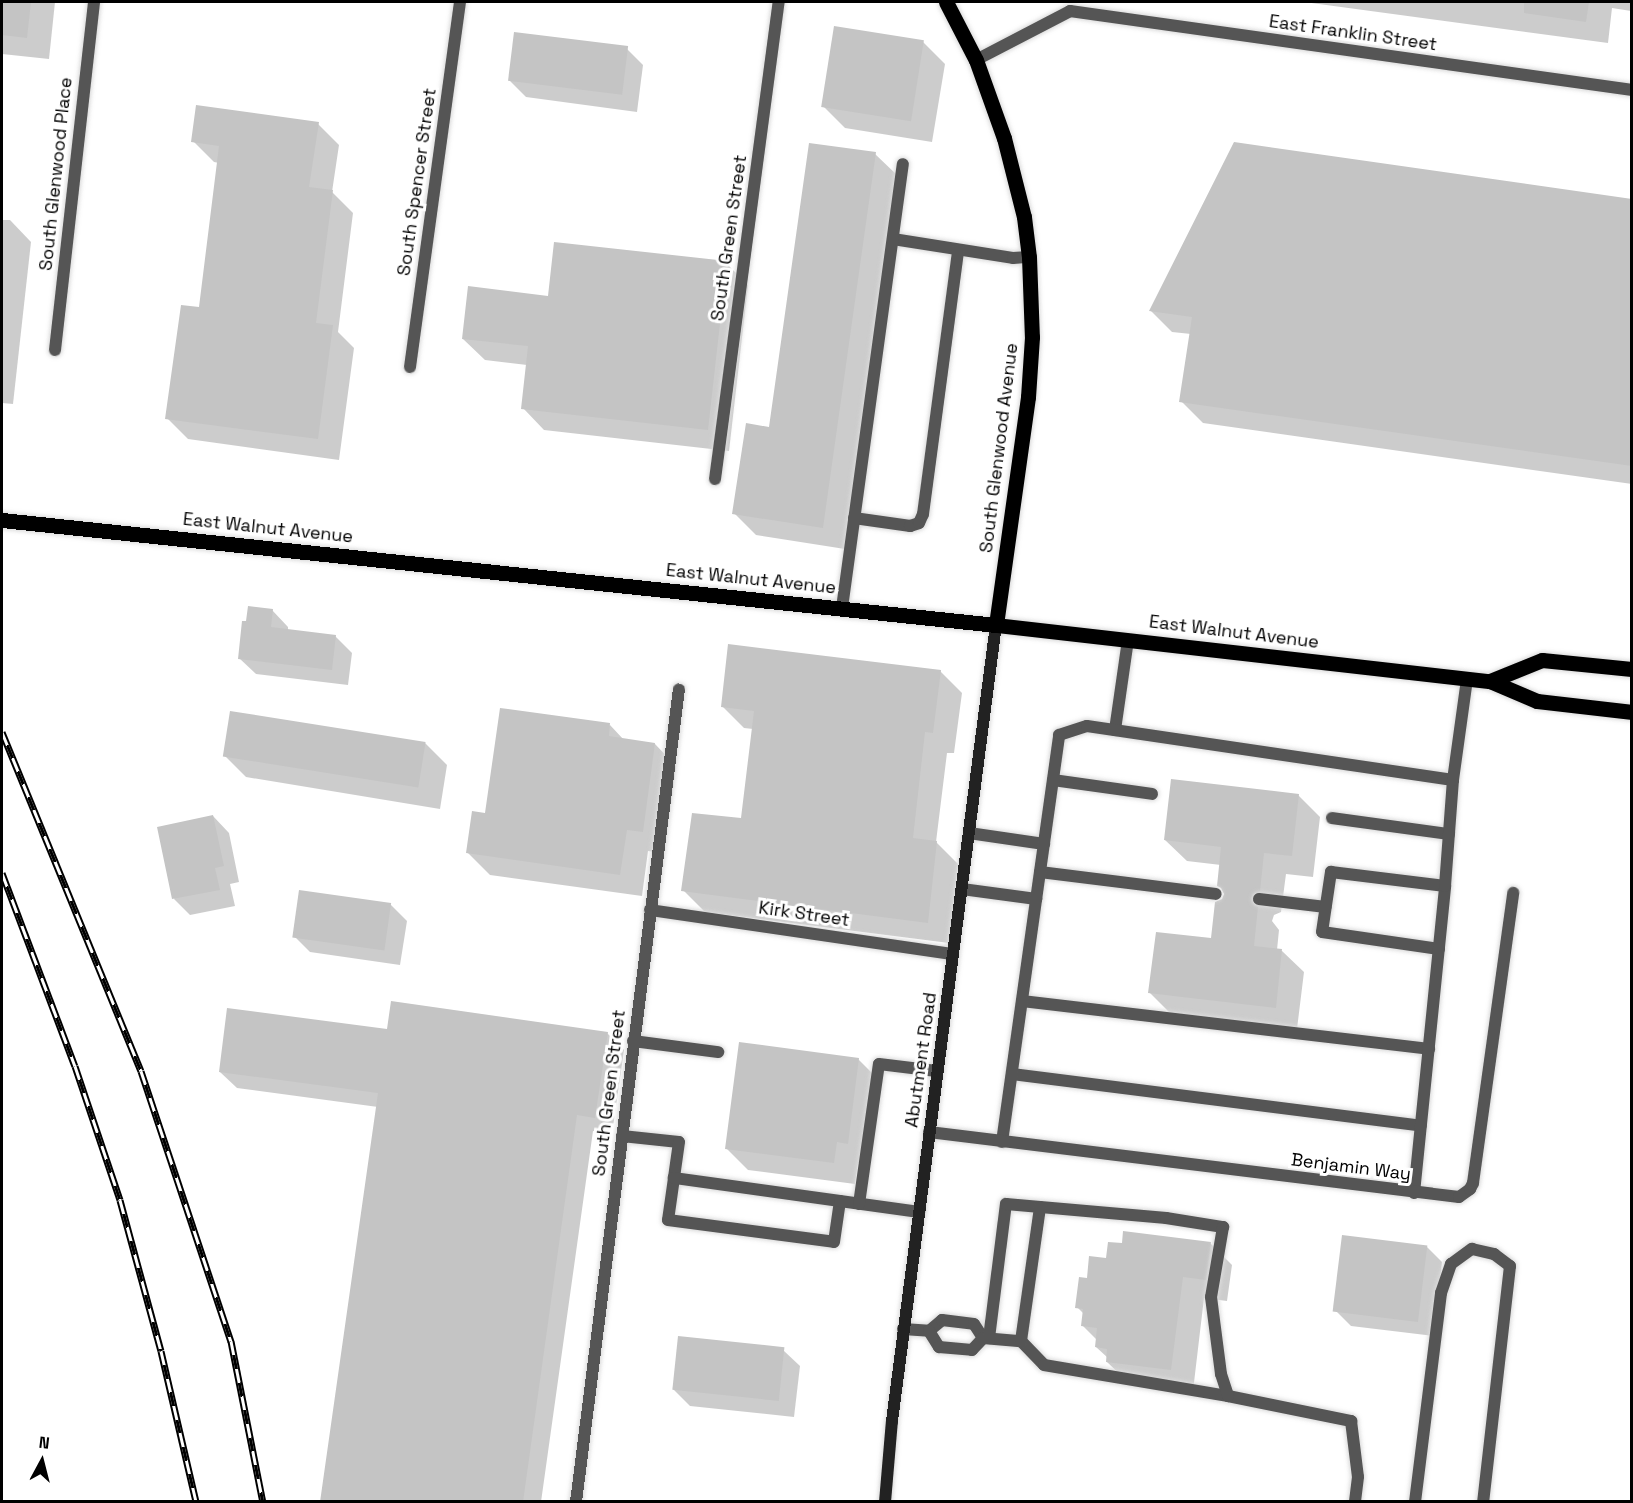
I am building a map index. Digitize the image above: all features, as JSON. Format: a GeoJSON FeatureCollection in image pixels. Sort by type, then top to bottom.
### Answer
{"type":"FeatureCollection","features":[{"type":"Feature","properties":{"kind":"main road","name":"South Glenwood Avenue"},"geometry":{"type":"LineString","coordinates":[[946,2],[976,60],[1015,177],[1029,257],[1032,337],[1028,397],[996,625]]}},
{"type":"Feature","properties":{"kind":"main road","name":"East Walnut Avenue"},"geometry":{"type":"LineString","coordinates":[[5,520],[1128,639],[1490,681],[1537,701],[1632,712]]}},
{"type":"Feature","properties":{"kind":"main road","name":"Abutment Road"},"geometry":{"type":"LineString","coordinates":[[885,1502],[903,1329],[996,625]]}},
{"type":"Feature","properties":{"kind":"main road","name":"East Walnut Avenue"},"geometry":{"type":"LineString","coordinates":[[1490,681],[1542,660],[1632,669]]}},
{"type":"Feature","properties":{"kind":"street","name":"South Glenwood Place"},"geometry":{"type":"LineString","coordinates":[[55,350],[94,2]]}},
{"type":"Feature","properties":{"kind":"street","name":"South Spencer Street"},"geometry":{"type":"LineString","coordinates":[[410,367],[460,2]]}},
{"type":"Feature","properties":{"kind":"street","name":"South Green Street"},"geometry":{"type":"LineString","coordinates":[[715,479],[779,2]]}},
{"type":"Feature","properties":{"kind":"street"},"geometry":{"type":"LineString","coordinates":[[976,60],[1071,6]]}},
{"type":"Feature","properties":{"kind":"street","name":"East Franklin Street"},"geometry":{"type":"LineString","coordinates":[[1071,6],[1632,90]]}},
{"type":"Feature","properties":{"kind":"street"},"geometry":{"type":"LineString","coordinates":[[842,608],[903,164]]}},
{"type":"Feature","properties":{"kind":"street"},"geometry":{"type":"LineString","coordinates":[[892,239],[1013,258],[1029,257]]}},
{"type":"Feature","properties":{"kind":"street"},"geometry":{"type":"LineString","coordinates":[[854,518],[910,526],[919,523],[923,514],[958,250]]}},
{"type":"Feature","properties":{"kind":"street"},"geometry":{"type":"LineString","coordinates":[[1115,730],[1128,639]]}},
{"type":"Feature","properties":{"kind":"street"},"geometry":{"type":"LineString","coordinates":[[1414,1193],[1445,886],[1453,780],[1467,679]]}},
{"type":"Feature","properties":{"kind":"street","name":"South Green Street"},"geometry":{"type":"LineString","coordinates":[[576,1502],[679,689]]}},
{"type":"Feature","properties":{"kind":"street"},"geometry":{"type":"LineString","coordinates":[[1002,1142],[1059,735],[1087,726],[1453,780]]}},
{"type":"Feature","properties":{"kind":"street"},"geometry":{"type":"LineString","coordinates":[[1053,780],[1152,794]]}},
{"type":"Feature","properties":{"kind":"street"},"geometry":{"type":"LineString","coordinates":[[1332,818],[1449,834]]}},
{"type":"Feature","properties":{"kind":"street"},"geometry":{"type":"LineString","coordinates":[[969,833],[1044,844]]}},
{"type":"Feature","properties":{"kind":"street"},"geometry":{"type":"LineString","coordinates":[[1040,872],[1216,894]]}},
{"type":"Feature","properties":{"kind":"street"},"geometry":{"type":"LineString","coordinates":[[1439,949],[1322,932],[1331,872],[1445,886]]}},
{"type":"Feature","properties":{"kind":"street"},"geometry":{"type":"LineString","coordinates":[[962,889],[1036,899]]}},
{"type":"Feature","properties":{"kind":"street","name":"Benjamin Way"},"geometry":{"type":"LineString","coordinates":[[929,1132],[1458,1197],[1470,1189],[1473,1183],[1513,893]]}},
{"type":"Feature","properties":{"kind":"street"},"geometry":{"type":"LineString","coordinates":[[1259,899],[1326,908]]}},
{"type":"Feature","properties":{"kind":"street","name":"Kirk Street"},"geometry":{"type":"LineString","coordinates":[[650,910],[953,954]]}},
{"type":"Feature","properties":{"kind":"street"},"geometry":{"type":"LineString","coordinates":[[1022,1001],[1429,1049]]}},
{"type":"Feature","properties":{"kind":"street"},"geometry":{"type":"LineString","coordinates":[[633,1041],[718,1052]]}},
{"type":"Feature","properties":{"kind":"street"},"geometry":{"type":"LineString","coordinates":[[859,1204],[879,1064],[938,1071]]}},
{"type":"Feature","properties":{"kind":"street"},"geometry":{"type":"LineString","coordinates":[[1012,1074],[1421,1126]]}},
{"type":"Feature","properties":{"kind":"street"},"geometry":{"type":"LineString","coordinates":[[622,1136],[678,1142],[668,1220],[834,1242],[840,1201]]}},
{"type":"Feature","properties":{"kind":"street"},"geometry":{"type":"LineString","coordinates":[[674,1178],[919,1212]]}},
{"type":"Feature","properties":{"kind":"street"},"geometry":{"type":"LineString","coordinates":[[929,1331],[939,1347],[972,1350],[986,1338],[1006,1204],[1166,1218],[1223,1227],[1211,1297],[1220,1364],[1228,1396]]}},
{"type":"Feature","properties":{"kind":"street"},"geometry":{"type":"LineString","coordinates":[[1021,1341],[1040,1207]]}},
{"type":"Feature","properties":{"kind":"street"},"geometry":{"type":"LineString","coordinates":[[1415,1502],[1441,1293],[1451,1264],[1472,1249],[1494,1254],[1509,1266],[1484,1502]]}},
{"type":"Feature","properties":{"kind":"street"},"geometry":{"type":"LineString","coordinates":[[903,1329],[929,1331],[942,1320],[974,1324],[986,1338],[1021,1341],[1044,1365],[1228,1396],[1351,1421],[1358,1477],[1355,1502]]}},
{"type":"Feature","properties":{"kind":"building"},"geometry":{"type":"Polygon","coordinates":[[[2,2],[31,2],[27,38],[2,35],[2,2]]]}},
{"type":"Feature","properties":{"kind":"building"},"geometry":{"type":"Polygon","coordinates":[[[1524,2],[1589,2],[1586,22],[1524,13],[1524,2]]]}},
{"type":"Feature","properties":{"kind":"building"},"geometry":{"type":"Polygon","coordinates":[[[834,26],[924,40],[911,121],[821,107],[834,26]]]}},
{"type":"Feature","properties":{"kind":"building"},"geometry":{"type":"Polygon","coordinates":[[[514,32],[628,46],[622,95],[508,81],[514,32]]]}},
{"type":"Feature","properties":{"kind":"building"},"geometry":{"type":"Polygon","coordinates":[[[196,105],[319,122],[309,187],[333,190],[316,323],[333,325],[318,439],[165,419],[181,305],[199,307],[219,146],[191,142],[196,105]]]}},
{"type":"Feature","properties":{"kind":"building"},"geometry":{"type":"Polygon","coordinates":[[[1234,142],[1632,199],[1632,466],[1179,402],[1192,317],[1149,311],[1234,142]]]}},
{"type":"Feature","properties":{"kind":"building"},"geometry":{"type":"Polygon","coordinates":[[[809,143],[876,152],[823,528],[732,514],[746,423],[769,427],[809,143]]]}},
{"type":"Feature","properties":{"kind":"building"},"geometry":{"type":"Polygon","coordinates":[[[554,242],[727,261],[708,430],[521,409],[528,346],[462,339],[468,286],[548,296],[554,242]]]}},
{"type":"Feature","properties":{"kind":"building"},"geometry":{"type":"Polygon","coordinates":[[[248,606],[273,609],[271,627],[336,635],[332,670],[238,659],[242,621],[246,621],[248,606]]]}},
{"type":"Feature","properties":{"kind":"building"},"geometry":{"type":"Polygon","coordinates":[[[728,644],[941,670],[933,733],[925,732],[913,838],[937,841],[928,923],[681,891],[692,813],[741,818],[754,711],[721,707],[728,644]]]}},
{"type":"Feature","properties":{"kind":"building"},"geometry":{"type":"Polygon","coordinates":[[[500,708],[610,723],[609,736],[655,743],[643,832],[627,830],[620,875],[466,853],[472,811],[485,813],[500,708]]]}},
{"type":"Feature","properties":{"kind":"building"},"geometry":{"type":"Polygon","coordinates":[[[230,711],[426,742],[418,787],[223,756],[230,711]]]}},
{"type":"Feature","properties":{"kind":"building"},"geometry":{"type":"Polygon","coordinates":[[[1171,779],[1299,794],[1292,856],[1264,853],[1260,891],[1253,894],[1251,899],[1258,907],[1254,946],[1282,949],[1276,1008],[1148,993],[1156,932],[1211,938],[1215,902],[1222,899],[1224,894],[1217,886],[1221,847],[1164,840],[1171,779]]]}},
{"type":"Feature","properties":{"kind":"building"},"geometry":{"type":"Polygon","coordinates":[[[213,815],[224,866],[215,868],[220,890],[172,899],[157,827],[213,815]]]}},
{"type":"Feature","properties":{"kind":"building"},"geometry":{"type":"Polygon","coordinates":[[[299,890],[391,903],[384,950],[292,938],[299,890]]]}},
{"type":"Feature","properties":{"kind":"building"},"geometry":{"type":"Polygon","coordinates":[[[391,1001],[608,1032],[595,1118],[577,1115],[523,1502],[320,1502],[378,1093],[219,1072],[227,1008],[387,1029],[391,1001]]]}},
{"type":"Feature","properties":{"kind":"building"},"geometry":{"type":"Polygon","coordinates":[[[739,1042],[859,1058],[848,1144],[837,1142],[834,1163],[725,1149],[739,1042]]]}},
{"type":"Feature","properties":{"kind":"building"},"geometry":{"type":"Polygon","coordinates":[[[1123,1231],[1211,1242],[1206,1280],[1183,1277],[1171,1370],[1106,1362],[1107,1349],[1095,1347],[1097,1328],[1081,1326],[1083,1309],[1075,1308],[1079,1277],[1087,1278],[1089,1256],[1106,1258],[1108,1242],[1122,1243],[1123,1231]]]}},
{"type":"Feature","properties":{"kind":"building"},"geometry":{"type":"Polygon","coordinates":[[[1342,1235],[1427,1245],[1418,1322],[1333,1311],[1342,1235]]]}},
{"type":"Feature","properties":{"kind":"building"},"geometry":{"type":"Polygon","coordinates":[[[678,1336],[784,1347],[779,1401],[672,1390],[678,1336]]]}},
{"type":"Feature","properties":{"kind":"railway"},"geometry":{"type":"LineString","coordinates":[[2,732],[141,1071],[231,1341],[263,1502]]}},
{"type":"Feature","properties":{"kind":"railway"},"geometry":{"type":"LineString","coordinates":[[2,873],[75,1066],[120,1200],[161,1351],[196,1502]]}}]}
